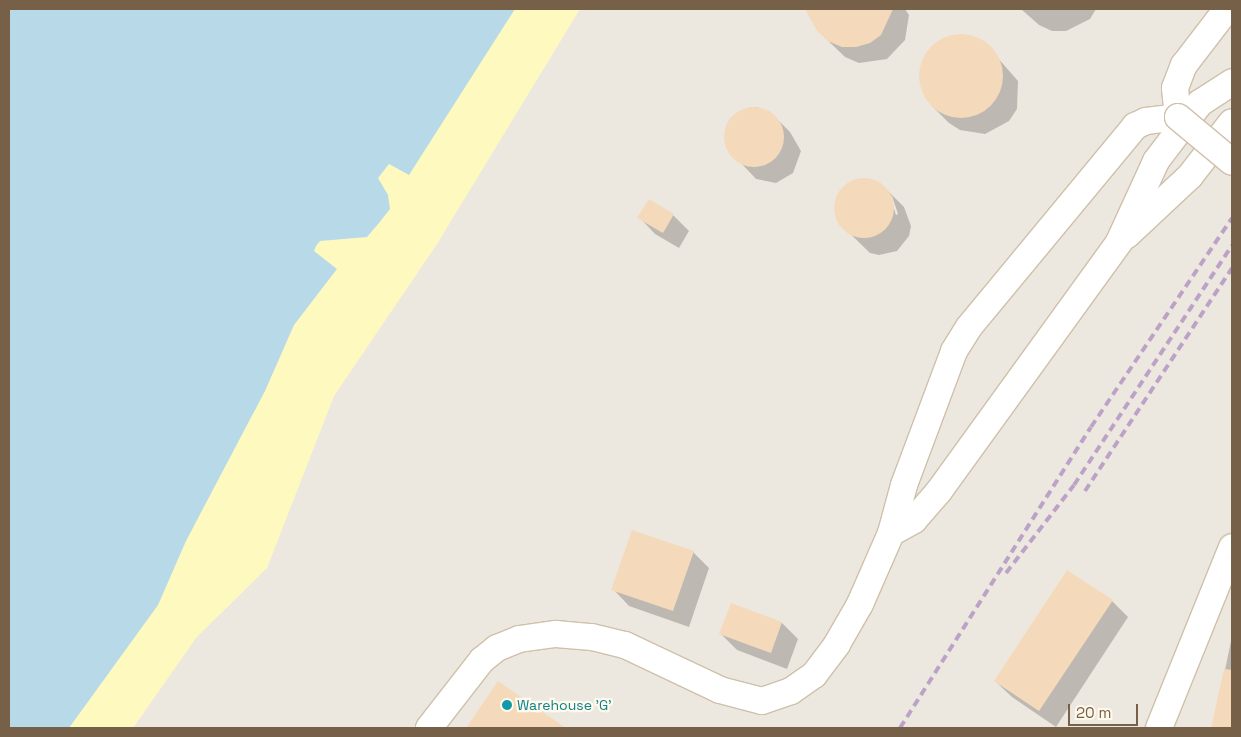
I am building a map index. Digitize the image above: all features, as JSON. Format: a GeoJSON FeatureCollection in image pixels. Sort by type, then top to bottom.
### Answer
{"type":"FeatureCollection","features":[{"type":"Feature","properties":{"kind":"lane"},"geometry":{"type":"LineString","coordinates":[[1227,9],[1184,65],[1175,88],[1178,117],[1232,162]]}},
{"type":"Feature","properties":{"kind":"lane"},"geometry":{"type":"LineString","coordinates":[[891,534],[914,520],[940,491],[1119,242],[1156,161],[1200,103],[1232,82]]}},
{"type":"Feature","properties":{"kind":"lane"},"geometry":{"type":"LineString","coordinates":[[429,728],[482,660],[497,648],[519,640],[556,634],[592,637],[625,645],[737,697],[762,701],[791,691],[814,675],[837,644],[891,534],[904,485],[954,351],[969,327],[1135,126],[1146,120],[1178,117]]}},
{"type":"Feature","properties":{"kind":"lane"},"geometry":{"type":"LineString","coordinates":[[1119,242],[1190,176],[1232,122]]}},
{"type":"Feature","properties":{"kind":"lane"},"geometry":{"type":"LineString","coordinates":[[1159,728],[1232,547]]}},
{"type":"Feature","properties":{"kind":"shaded area"},"geometry":{"type":"Polygon","coordinates":[[[527,9],[1232,9],[1232,728],[72,728],[158,609],[317,251],[527,9]]]}},
{"type":"Feature","properties":{"kind":"sand"},"geometry":{"type":"Polygon","coordinates":[[[450,9],[580,9],[437,244],[334,396],[267,568],[196,638],[133,728],[69,728],[177,562],[186,541],[231,310],[357,205],[450,9]]]}},
{"type":"Feature","properties":{"kind":"water"},"geometry":{"type":"Polygon","coordinates":[[[9,9],[515,9],[409,175],[389,164],[378,178],[388,195],[390,209],[379,223],[367,237],[320,241],[316,246],[314,251],[337,269],[294,325],[265,391],[186,541],[158,605],[69,728],[9,728],[9,9]]]}},
{"type":"Feature","properties":{"kind":"building"},"geometry":{"type":"Polygon","coordinates":[[[805,9],[893,9],[881,35],[870,43],[856,47],[842,47],[828,41],[817,31],[805,9]]]}},
{"type":"Feature","properties":{"kind":"building"},"geometry":{"type":"Polygon","coordinates":[[[961,34],[977,37],[991,46],[1000,60],[1003,76],[1000,92],[991,106],[977,115],[961,118],[945,115],[931,106],[922,92],[919,76],[922,60],[931,46],[945,37],[961,34]]]}},
{"type":"Feature","properties":{"kind":"building"},"geometry":{"type":"Polygon","coordinates":[[[748,107],[760,107],[776,115],[782,125],[784,137],[782,149],[776,159],[760,167],[748,167],[732,159],[724,143],[724,131],[732,115],[748,107]]]}},
{"type":"Feature","properties":{"kind":"building"},"geometry":{"type":"Polygon","coordinates":[[[858,178],[870,178],[886,186],[892,196],[894,208],[892,220],[886,230],[870,238],[858,238],[842,230],[834,214],[834,202],[842,186],[858,178]]]}},
{"type":"Feature","properties":{"kind":"building"},"geometry":{"type":"Polygon","coordinates":[[[649,199],[674,214],[663,233],[637,218],[649,199]]]}},
{"type":"Feature","properties":{"kind":"building"},"geometry":{"type":"Polygon","coordinates":[[[632,530],[694,551],[673,611],[611,590],[632,530]]]}},
{"type":"Feature","properties":{"kind":"building"},"geometry":{"type":"Polygon","coordinates":[[[1067,570],[1113,600],[1039,711],[994,681],[1067,570]]]}},
{"type":"Feature","properties":{"kind":"building"},"geometry":{"type":"Polygon","coordinates":[[[731,603],[782,622],[771,653],[719,634],[731,603]]]}},
{"type":"Feature","properties":{"kind":"building"},"geometry":{"type":"Polygon","coordinates":[[[1224,669],[1232,670],[1232,728],[1211,728],[1224,669]]]}},
{"type":"Feature","properties":{"kind":"building","name":"Warehouse 'G'"},"geometry":{"type":"Polygon","coordinates":[[[498,681],[566,728],[466,728],[498,681]]]}},
{"type":"Feature","properties":{"kind":"railway"},"geometry":{"type":"LineString","coordinates":[[900,728],[1091,427],[1232,218]]}},
{"type":"Feature","properties":{"kind":"railway"},"geometry":{"type":"LineString","coordinates":[[1006,573],[1074,485],[1232,245]]}},
{"type":"Feature","properties":{"kind":"railway"},"geometry":{"type":"LineString","coordinates":[[1085,491],[1232,268]]}},
{"type":"Feature","properties":{"kind":"place","name":"Warehouse 'G'"},"geometry":{"type":"Point","coordinates":[507,705]}}]}
